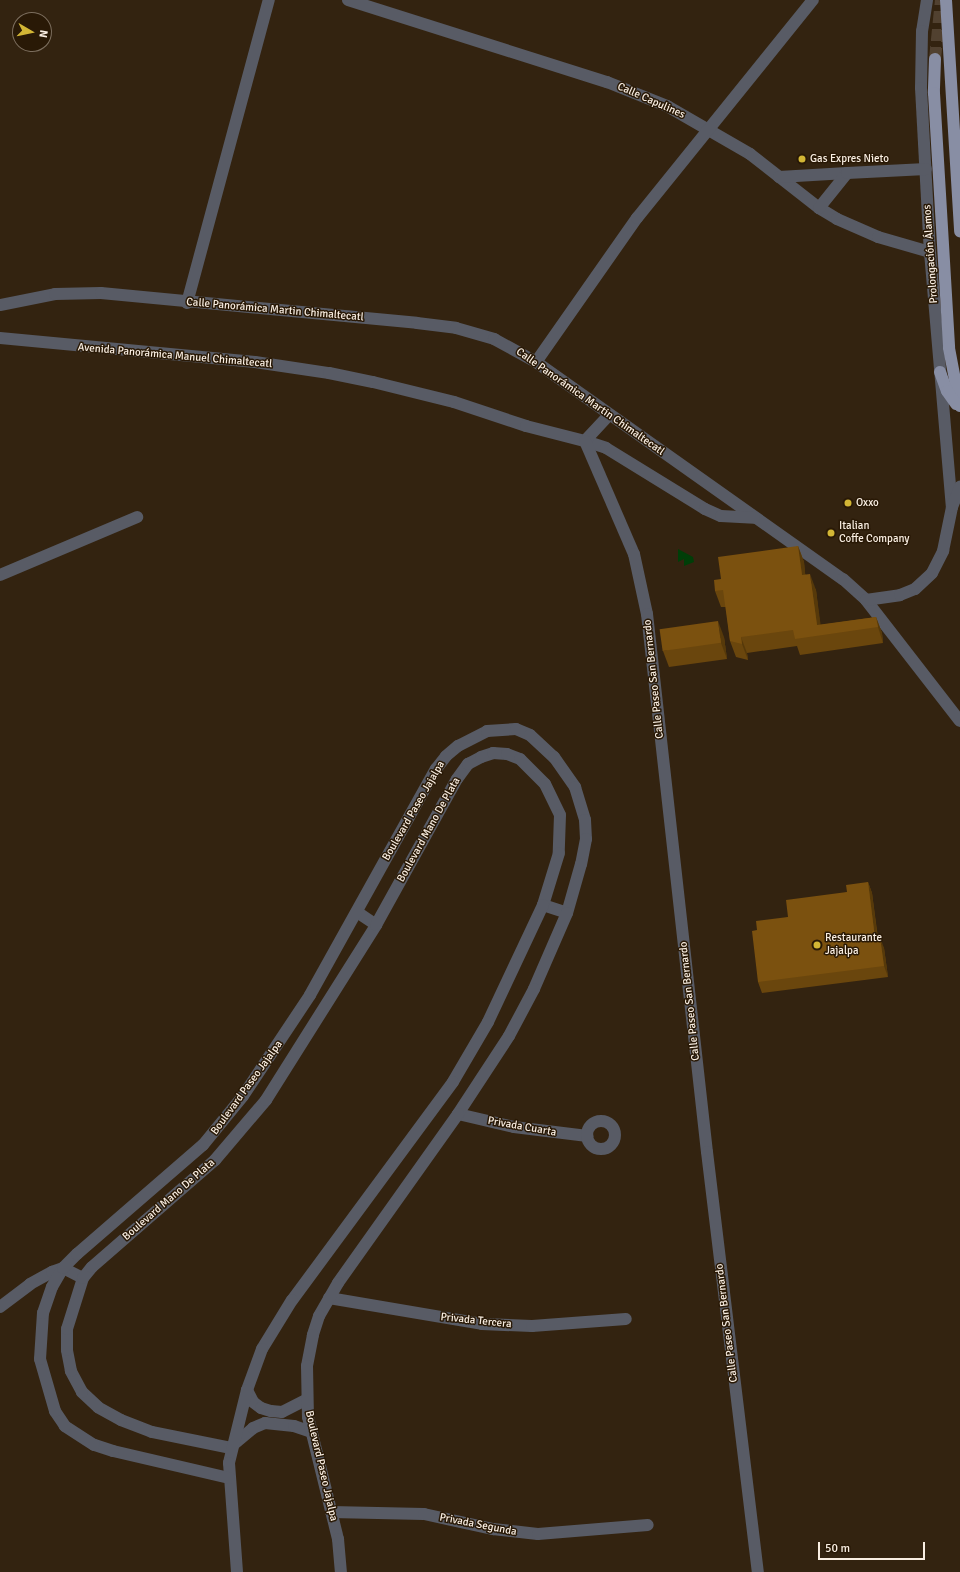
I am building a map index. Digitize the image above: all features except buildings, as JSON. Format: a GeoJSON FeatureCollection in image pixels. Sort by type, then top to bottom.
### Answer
{"type":"FeatureCollection","features":[{"type":"Feature","properties":{"kind":"main road"},"geometry":{"type":"LineString","coordinates":[[946,0],[960,232]]}},
{"type":"Feature","properties":{"kind":"main road"},"geometry":{"type":"LineString","coordinates":[[935,59],[934,93],[949,348],[960,407]]}},
{"type":"Feature","properties":{"kind":"main road"},"geometry":{"type":"LineString","coordinates":[[940,372],[947,390],[960,407]]}},
{"type":"Feature","properties":{"kind":"street"},"geometry":{"type":"LineString","coordinates":[[187,303],[269,0]]}},
{"type":"Feature","properties":{"kind":"street","name":"Calle Capulines"},"geometry":{"type":"LineString","coordinates":[[348,0],[378,5],[607,82],[667,106],[708,128],[779,177],[819,208],[878,237],[930,252]]}},
{"type":"Feature","properties":{"kind":"street"},"geometry":{"type":"LineString","coordinates":[[536,362],[632,224],[708,128],[813,0]]}},
{"type":"Feature","properties":{"kind":"street","name":"Prolongación Álamos"},"geometry":{"type":"LineString","coordinates":[[927,0],[921,58],[930,252],[952,507]]}},
{"type":"Feature","properties":{"kind":"street"},"geometry":{"type":"LineString","coordinates":[[779,177],[926,169]]}},
{"type":"Feature","properties":{"kind":"street"},"geometry":{"type":"LineString","coordinates":[[819,208],[847,173]]}},
{"type":"Feature","properties":{"kind":"street","name":"Calle Panorámica Martin Chimaltecatl"},"geometry":{"type":"LineString","coordinates":[[0,305],[54,294],[81,292],[456,328],[494,339],[536,362],[754,518],[843,579],[866,600],[960,721]]}},
{"type":"Feature","properties":{"kind":"street","name":"Avenida Panorámica Manuel Chimaltecatl"},"geometry":{"type":"LineString","coordinates":[[0,338],[255,362],[329,372],[373,382],[454,402],[526,426],[586,441],[606,448],[705,509],[721,516],[754,518]]}},
{"type":"Feature","properties":{"kind":"street"},"geometry":{"type":"LineString","coordinates":[[586,441],[609,415]]}},
{"type":"Feature","properties":{"kind":"street","name":"Calle Paseo San Bernardo"},"geometry":{"type":"LineString","coordinates":[[586,441],[634,554],[647,614],[706,1152],[758,1572]]}},
{"type":"Feature","properties":{"kind":"street","name":"Prolongación Álamos"},"geometry":{"type":"LineString","coordinates":[[866,600],[900,596],[925,581],[938,564],[943,551],[952,507],[960,487]]}},
{"type":"Feature","properties":{"kind":"street"},"geometry":{"type":"LineString","coordinates":[[0,575],[13,571],[137,517]]}},
{"type":"Feature","properties":{"kind":"street","name":"Boulevard Paseo Jajalpa"},"geometry":{"type":"LineString","coordinates":[[229,1478],[113,1451],[94,1445],[65,1426],[55,1410],[45,1384],[40,1359],[39,1337],[43,1313],[52,1287],[63,1268],[110,1225],[179,1168],[221,1126],[286,1033],[357,912],[433,775],[446,756],[473,737],[501,729],[516,729],[530,735],[542,744],[575,787],[581,802],[586,839],[567,913],[534,989],[512,1029],[458,1114],[329,1298],[313,1335],[307,1366],[306,1400],[311,1432],[338,1538],[341,1572]]}},
{"type":"Feature","properties":{"kind":"street","name":"Boulevard Mano De Plata"},"geometry":{"type":"LineString","coordinates":[[231,1448],[152,1432],[121,1420],[98,1407],[82,1392],[71,1371],[67,1350],[67,1330],[83,1278],[92,1267],[191,1183],[251,1119],[376,925],[457,779],[468,764],[481,756],[493,753],[507,754],[520,759],[532,769],[554,797],[560,815],[559,853],[543,905],[519,960],[471,1053],[430,1115],[273,1328],[254,1369],[231,1448],[229,1478],[237,1572]]}},
{"type":"Feature","properties":{"kind":"street"},"geometry":{"type":"LineString","coordinates":[[543,905],[567,913]]}},
{"type":"Feature","properties":{"kind":"street"},"geometry":{"type":"LineString","coordinates":[[357,912],[376,925]]}},
{"type":"Feature","properties":{"kind":"street","name":"Privada Cuarta"},"geometry":{"type":"LineString","coordinates":[[458,1114],[520,1128],[587,1136]]}},
{"type":"Feature","properties":{"kind":"street"},"geometry":{"type":"LineString","coordinates":[[0,1307],[30,1284],[63,1268],[83,1278]]}},
{"type":"Feature","properties":{"kind":"street","name":"Privada Tercera"},"geometry":{"type":"LineString","coordinates":[[329,1298],[488,1324],[532,1326],[626,1319]]}},
{"type":"Feature","properties":{"kind":"street"},"geometry":{"type":"LineString","coordinates":[[247,1390],[253,1402],[261,1408],[271,1411],[282,1412],[306,1400]]}},
{"type":"Feature","properties":{"kind":"street"},"geometry":{"type":"LineString","coordinates":[[231,1448],[242,1435],[265,1423],[294,1426],[311,1432]]}},
{"type":"Feature","properties":{"kind":"street","name":"Privada Segunda"},"geometry":{"type":"LineString","coordinates":[[331,1512],[424,1514],[493,1530],[538,1534],[648,1525]]}},
{"type":"Feature","properties":{"kind":"green space"},"geometry":{"type":"Polygon","coordinates":[[[678,549],[693,557],[694,562],[684,566],[684,559],[678,562],[678,549]]]}},
{"type":"Feature","properties":{"kind":"tunnel"},"geometry":{"type":"LineString","coordinates":[[935,59],[941,0]]}},
{"type":"Feature","properties":{"kind":"place","name":"Gas Expres Nieto"},"geometry":{"type":"Point","coordinates":[802,159]}},
{"type":"Feature","properties":{"kind":"place","name":"Oxxo"},"geometry":{"type":"Point","coordinates":[848,503]}},
{"type":"Feature","properties":{"kind":"place","name":"Italian Coffe Company"},"geometry":{"type":"Point","coordinates":[831,533]}},
{"type":"Feature","properties":{"kind":"place","name":"Restaurante Jajalpa"},"geometry":{"type":"Point","coordinates":[817,945]}}]}
